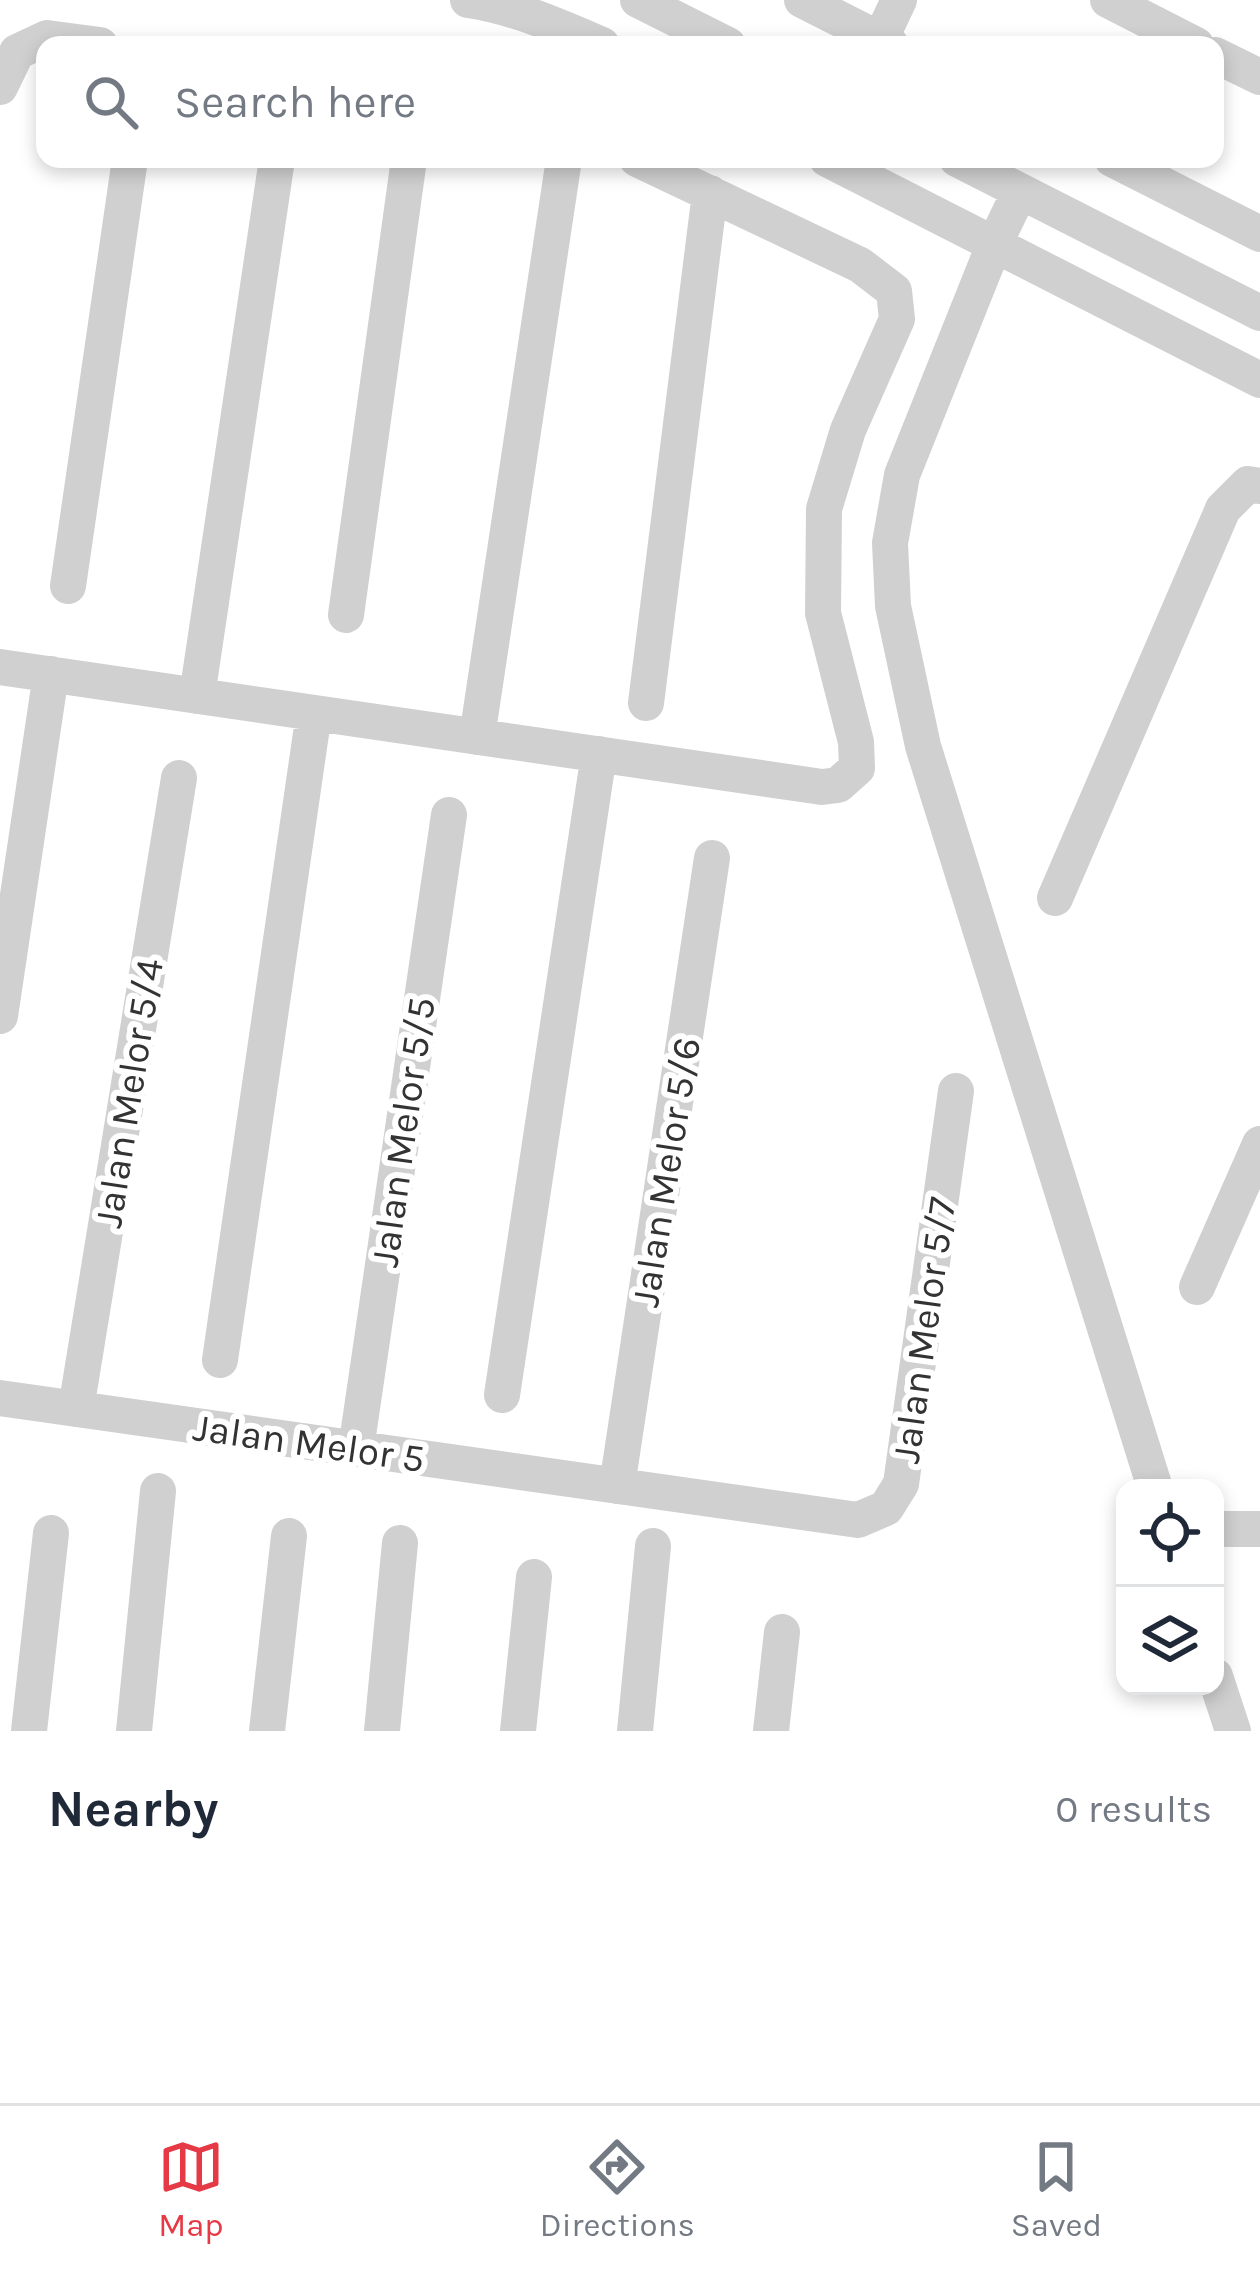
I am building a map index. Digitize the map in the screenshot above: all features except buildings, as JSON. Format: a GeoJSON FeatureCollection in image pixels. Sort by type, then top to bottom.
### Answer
{"type":"FeatureCollection","features":[{"type":"Feature","properties":{"kind":"street"},"geometry":{"type":"LineString","coordinates":[[468,0],[546,21],[581,36]]}},
{"type":"Feature","properties":{"kind":"street"},"geometry":{"type":"LineString","coordinates":[[638,0],[710,36]]}},
{"type":"Feature","properties":{"kind":"street"},"geometry":{"type":"LineString","coordinates":[[802,0],[874,36]]}},
{"type":"Feature","properties":{"kind":"street"},"geometry":{"type":"LineString","coordinates":[[888,36],[898,0]]}},
{"type":"Feature","properties":{"kind":"street"},"geometry":{"type":"LineString","coordinates":[[1108,0],[1170,36]]}},
{"type":"Feature","properties":{"kind":"street"},"geometry":{"type":"LineString","coordinates":[[0,86],[17,52],[36,43]]}},
{"type":"Feature","properties":{"kind":"street"},"geometry":{"type":"LineString","coordinates":[[1224,65],[1260,77]]}},
{"type":"Feature","properties":{"kind":"street"},"geometry":{"type":"LineString","coordinates":[[68,586],[129,168]]}},
{"type":"Feature","properties":{"kind":"street"},"geometry":{"type":"LineString","coordinates":[[197,696],[276,168]]}},
{"type":"Feature","properties":{"kind":"street"},"geometry":{"type":"LineString","coordinates":[[346,615],[408,168]]}},
{"type":"Feature","properties":{"kind":"street"},"geometry":{"type":"LineString","coordinates":[[477,737],[563,168]]}},
{"type":"Feature","properties":{"kind":"street"},"geometry":{"type":"LineString","coordinates":[[0,667],[821,787],[838,784],[856,768],[856,742],[823,613],[824,509],[848,430],[897,319],[894,292],[860,265],[656,168]]}},
{"type":"Feature","properties":{"kind":"street"},"geometry":{"type":"LineString","coordinates":[[844,168],[1260,380]]}},
{"type":"Feature","properties":{"kind":"street"},"geometry":{"type":"LineString","coordinates":[[975,168],[1260,314]]}},
{"type":"Feature","properties":{"kind":"street"},"geometry":{"type":"LineString","coordinates":[[1175,174],[1260,234]]}},
{"type":"Feature","properties":{"kind":"street"},"geometry":{"type":"LineString","coordinates":[[1020,190],[902,475],[890,543],[893,606],[923,746],[1152,1479]]}},
{"type":"Feature","properties":{"kind":"street"},"geometry":{"type":"LineString","coordinates":[[646,703],[710,193]]}},
{"type":"Feature","properties":{"kind":"street"},"geometry":{"type":"LineString","coordinates":[[1055,898],[1222,509],[1248,484],[1260,486]]}},
{"type":"Feature","properties":{"kind":"street"},"geometry":{"type":"LineString","coordinates":[[0,1016],[51,674]]}},
{"type":"Feature","properties":{"kind":"street"},"geometry":{"type":"LineString","coordinates":[[220,1360],[314,713]]}},
{"type":"Feature","properties":{"kind":"street"},"geometry":{"type":"LineString","coordinates":[[502,1395],[599,754]]}},
{"type":"Feature","properties":{"kind":"street","name":"Jalan Melor 5/4"},"geometry":{"type":"LineString","coordinates":[[76,1409],[179,778]]}},
{"type":"Feature","properties":{"kind":"street","name":"Jalan Melor 5/5"},"geometry":{"type":"LineString","coordinates":[[356,1449],[449,815]]}},
{"type":"Feature","properties":{"kind":"street","name":"Jalan Melor 5/6"},"geometry":{"type":"LineString","coordinates":[[617,1486],[712,858]]}},
{"type":"Feature","properties":{"kind":"street","name":"Jalan Melor 5/7"},"geometry":{"type":"LineString","coordinates":[[617,1486],[858,1520],[886,1508],[901,1484],[956,1091]]}},
{"type":"Feature","properties":{"kind":"street"},"geometry":{"type":"LineString","coordinates":[[1197,1287],[1260,1144]]}},
{"type":"Feature","properties":{"kind":"street","name":"Jalan Melor 5"},"geometry":{"type":"LineString","coordinates":[[0,1398],[617,1486]]}},
{"type":"Feature","properties":{"kind":"street"},"geometry":{"type":"LineString","coordinates":[[134,1731],[158,1491]]}},
{"type":"Feature","properties":{"kind":"street"},"geometry":{"type":"LineString","coordinates":[[1224,1529],[1260,1529]]}},
{"type":"Feature","properties":{"kind":"street"},"geometry":{"type":"LineString","coordinates":[[29,1731],[51,1533]]}},
{"type":"Feature","properties":{"kind":"street"},"geometry":{"type":"LineString","coordinates":[[267,1731],[289,1535]]}},
{"type":"Feature","properties":{"kind":"street"},"geometry":{"type":"LineString","coordinates":[[382,1731],[400,1543]]}},
{"type":"Feature","properties":{"kind":"street"},"geometry":{"type":"LineString","coordinates":[[635,1731],[653,1546]]}},
{"type":"Feature","properties":{"kind":"street"},"geometry":{"type":"LineString","coordinates":[[518,1731],[534,1577]]}},
{"type":"Feature","properties":{"kind":"street"},"geometry":{"type":"LineString","coordinates":[[771,1731],[782,1632]]}},
{"type":"Feature","properties":{"kind":"street"},"geometry":{"type":"LineString","coordinates":[[1221,1695],[1233,1731]]}}]}
